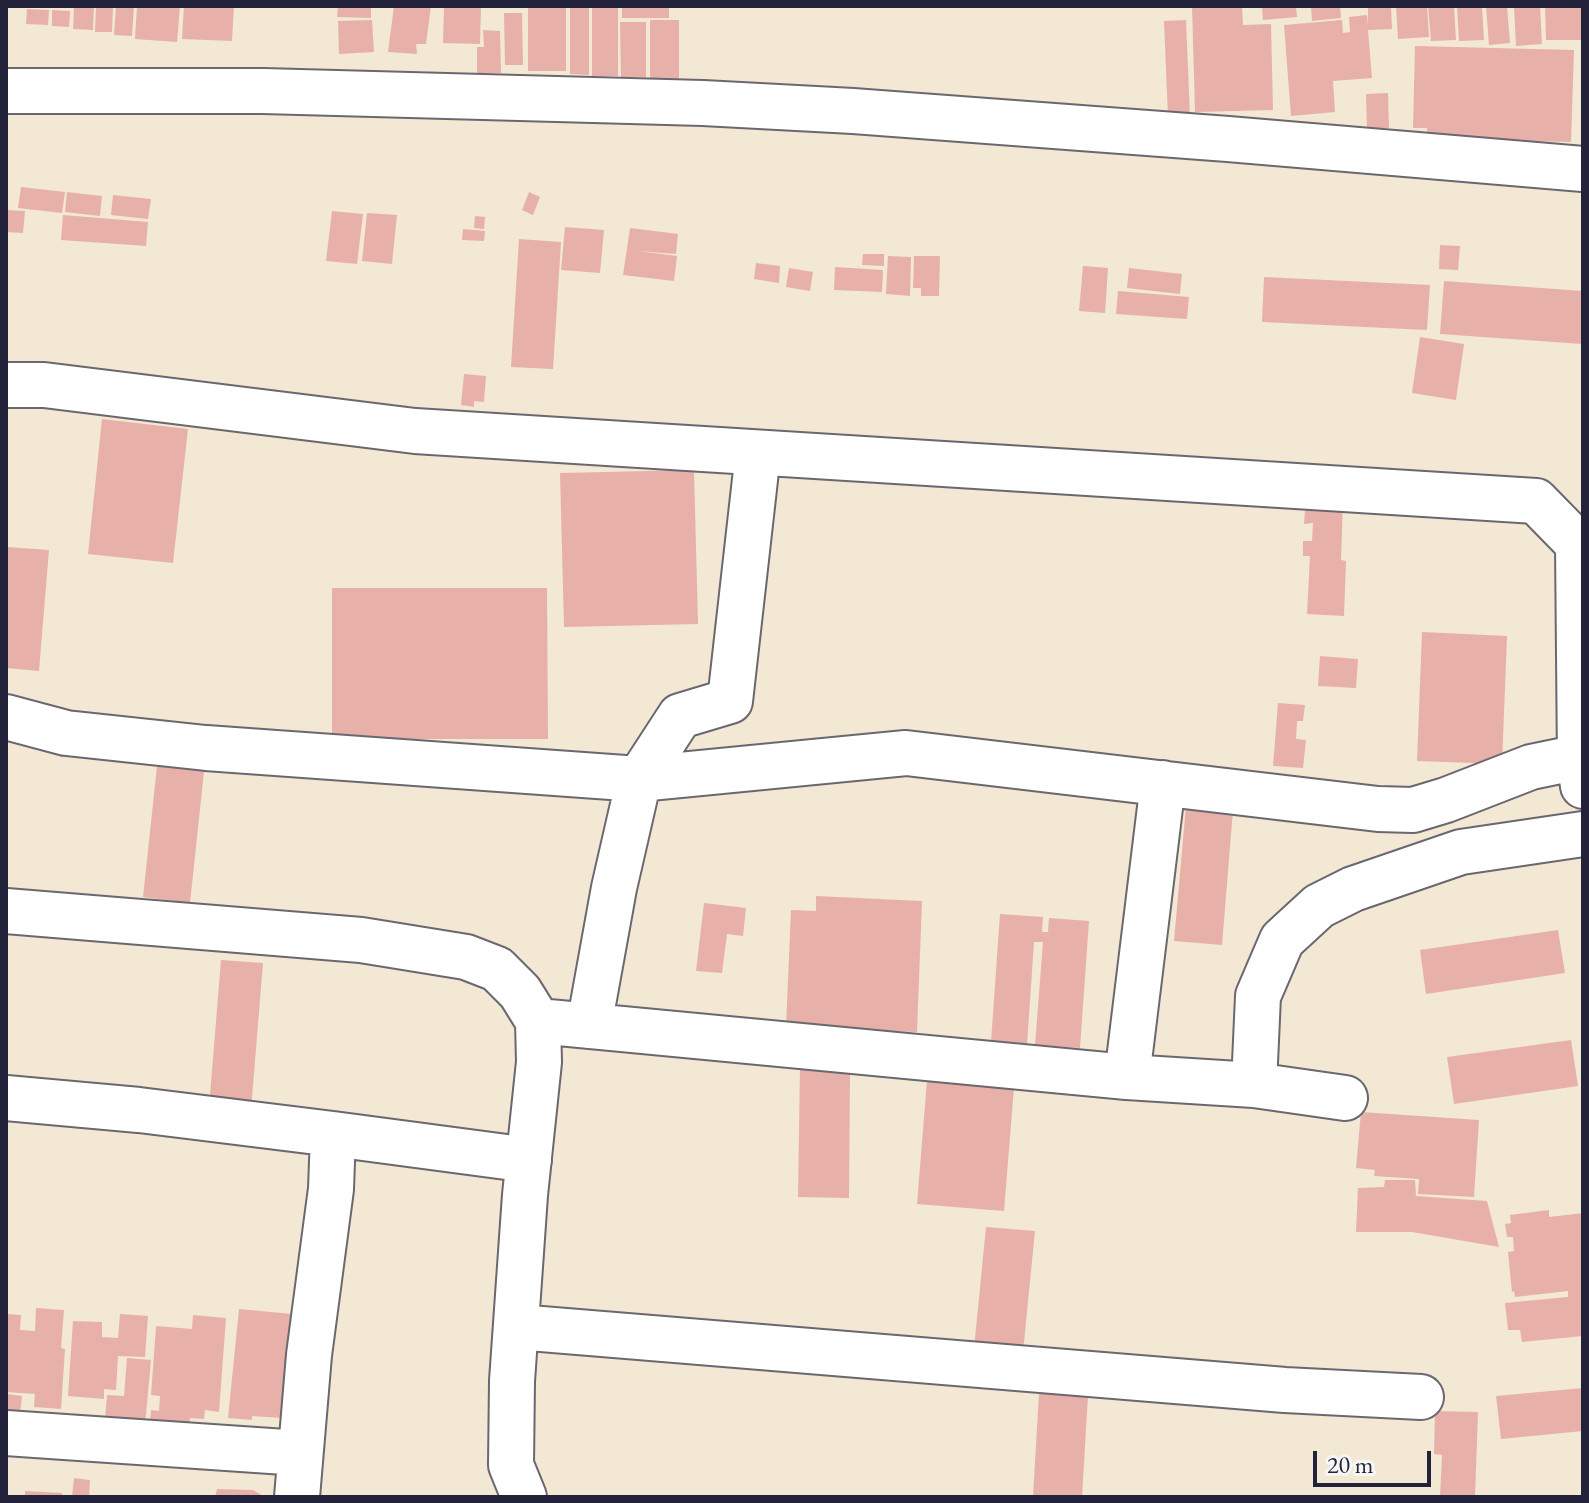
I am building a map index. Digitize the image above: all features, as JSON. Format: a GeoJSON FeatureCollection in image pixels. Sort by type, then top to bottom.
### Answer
{"type":"FeatureCollection","features":[{"type":"Feature","properties":{"kind":"street"},"geometry":{"type":"LineString","coordinates":[[6,91],[263,91],[703,103],[1228,139],[1583,169]]}},
{"type":"Feature","properties":{"kind":"street"},"geometry":{"type":"LineString","coordinates":[[6,385],[44,385],[415,431],[1536,501],[1578,544],[1582,771],[1560,761],[1531,767],[1413,810],[1378,809],[906,753],[639,779],[206,748],[66,733],[6,717]]}},
{"type":"Feature","properties":{"kind":"street"},"geometry":{"type":"LineString","coordinates":[[589,1026],[614,888],[639,779],[680,716],[730,701],[758,453]]}},
{"type":"Feature","properties":{"kind":"street"},"geometry":{"type":"LineString","coordinates":[[1127,1077],[1163,783]]}},
{"type":"Feature","properties":{"kind":"street"},"geometry":{"type":"LineString","coordinates":[[1254,1085],[1258,996],[1282,940],[1319,906],[1353,889],[1461,852],[1583,834]]}},
{"type":"Feature","properties":{"kind":"street"},"geometry":{"type":"LineString","coordinates":[[6,911],[361,940],[466,957],[497,969],[520,992],[538,1021],[539,1062],[512,1381],[511,1465],[524,1497]]}},
{"type":"Feature","properties":{"kind":"street"},"geometry":{"type":"LineString","coordinates":[[538,1021],[1127,1077],[1254,1085],[1345,1098]]}},
{"type":"Feature","properties":{"kind":"street"},"geometry":{"type":"LineString","coordinates":[[6,1098],[139,1110],[529,1160]]}},
{"type":"Feature","properties":{"kind":"street"},"geometry":{"type":"LineString","coordinates":[[297,1497],[309,1355],[329,1202],[333,1134]]}},
{"type":"Feature","properties":{"kind":"street"},"geometry":{"type":"LineString","coordinates":[[517,1327],[1285,1390],[1421,1397]]}},
{"type":"Feature","properties":{"kind":"street"},"geometry":{"type":"LineString","coordinates":[[6,1433],[300,1453]]}},
{"type":"Feature","properties":{"kind":"building"},"geometry":{"type":"Polygon","coordinates":[[[74,6],[94,6],[93,30],[73,29],[74,6]]]}},
{"type":"Feature","properties":{"kind":"building"},"geometry":{"type":"Polygon","coordinates":[[[96,6],[113,6],[112,32],[95,32],[96,6]]]}},
{"type":"Feature","properties":{"kind":"building"},"geometry":{"type":"Polygon","coordinates":[[[116,6],[134,6],[132,36],[114,35],[116,6]]]}},
{"type":"Feature","properties":{"kind":"building"},"geometry":{"type":"Polygon","coordinates":[[[137,6],[180,6],[177,42],[135,39],[137,6]]]}},
{"type":"Feature","properties":{"kind":"building"},"geometry":{"type":"Polygon","coordinates":[[[184,6],[234,6],[232,41],[182,39],[184,6]]]}},
{"type":"Feature","properties":{"kind":"building"},"geometry":{"type":"Polygon","coordinates":[[[338,6],[371,6],[371,18],[337,17],[338,6]]]}},
{"type":"Feature","properties":{"kind":"building"},"geometry":{"type":"Polygon","coordinates":[[[394,6],[431,6],[426,44],[416,44],[417,54],[388,52],[394,6]]]}},
{"type":"Feature","properties":{"kind":"building"},"geometry":{"type":"Polygon","coordinates":[[[444,6],[481,6],[480,44],[443,43],[444,6]]]}},
{"type":"Feature","properties":{"kind":"building"},"geometry":{"type":"Polygon","coordinates":[[[528,6],[566,6],[566,71],[528,71],[528,6]]]}},
{"type":"Feature","properties":{"kind":"building"},"geometry":{"type":"Polygon","coordinates":[[[570,6],[589,6],[589,75],[570,74],[570,6]]]}},
{"type":"Feature","properties":{"kind":"building"},"geometry":{"type":"Polygon","coordinates":[[[592,6],[618,6],[618,76],[592,76],[592,6]]]}},
{"type":"Feature","properties":{"kind":"building"},"geometry":{"type":"Polygon","coordinates":[[[622,6],[669,6],[669,18],[622,18],[622,6]]]}},
{"type":"Feature","properties":{"kind":"building"},"geometry":{"type":"Polygon","coordinates":[[[1192,6],[1242,6],[1243,25],[1271,24],[1273,110],[1195,112],[1192,6]]]}},
{"type":"Feature","properties":{"kind":"building"},"geometry":{"type":"Polygon","coordinates":[[[1262,6],[1296,6],[1297,17],[1263,20],[1262,6]]]}},
{"type":"Feature","properties":{"kind":"building"},"geometry":{"type":"Polygon","coordinates":[[[1311,6],[1340,6],[1341,18],[1312,21],[1311,6]]]}},
{"type":"Feature","properties":{"kind":"building"},"geometry":{"type":"Polygon","coordinates":[[[1368,6],[1391,6],[1392,29],[1368,30],[1372,78],[1333,81],[1335,112],[1291,116],[1284,25],[1342,20],[1343,33],[1350,32],[1349,17],[1367,15],[1368,26],[1368,6]]]}},
{"type":"Feature","properties":{"kind":"building"},"geometry":{"type":"Polygon","coordinates":[[[1396,6],[1427,6],[1429,37],[1398,39],[1396,6]]]}},
{"type":"Feature","properties":{"kind":"building"},"geometry":{"type":"Polygon","coordinates":[[[1428,6],[1454,6],[1456,40],[1431,41],[1428,6]]]}},
{"type":"Feature","properties":{"kind":"building"},"geometry":{"type":"Polygon","coordinates":[[[1457,6],[1482,6],[1484,40],[1459,41],[1457,6]]]}},
{"type":"Feature","properties":{"kind":"building"},"geometry":{"type":"Polygon","coordinates":[[[1486,6],[1507,6],[1510,43],[1489,45],[1486,6]]]}},
{"type":"Feature","properties":{"kind":"building"},"geometry":{"type":"Polygon","coordinates":[[[1514,6],[1540,6],[1542,44],[1516,46],[1514,6]]]}},
{"type":"Feature","properties":{"kind":"building"},"geometry":{"type":"Polygon","coordinates":[[[1545,6],[1583,6],[1583,40],[1546,40],[1545,6]]]}},
{"type":"Feature","properties":{"kind":"building"},"geometry":{"type":"Polygon","coordinates":[[[27,9],[49,10],[48,25],[26,24],[27,9]]]}},
{"type":"Feature","properties":{"kind":"building"},"geometry":{"type":"Polygon","coordinates":[[[52,10],[70,11],[69,27],[52,26],[52,10]]]}},
{"type":"Feature","properties":{"kind":"building"},"geometry":{"type":"Polygon","coordinates":[[[504,13],[522,13],[523,65],[505,65],[504,13]]]}},
{"type":"Feature","properties":{"kind":"building"},"geometry":{"type":"Polygon","coordinates":[[[372,20],[374,52],[339,54],[338,21],[372,20]]]}},
{"type":"Feature","properties":{"kind":"building"},"geometry":{"type":"Polygon","coordinates":[[[650,20],[679,20],[679,79],[650,79],[650,20]]]}},
{"type":"Feature","properties":{"kind":"building"},"geometry":{"type":"Polygon","coordinates":[[[1186,20],[1190,117],[1168,117],[1164,21],[1186,20]]]}},
{"type":"Feature","properties":{"kind":"building"},"geometry":{"type":"Polygon","coordinates":[[[620,22],[646,22],[646,77],[621,77],[620,22]]]}},
{"type":"Feature","properties":{"kind":"building"},"geometry":{"type":"Polygon","coordinates":[[[483,30],[500,31],[501,73],[477,73],[477,47],[484,47],[483,30]]]}},
{"type":"Feature","properties":{"kind":"building"},"geometry":{"type":"Polygon","coordinates":[[[1415,46],[1574,50],[1571,142],[1427,139],[1427,128],[1413,128],[1415,46]]]}},
{"type":"Feature","properties":{"kind":"building"},"geometry":{"type":"Polygon","coordinates":[[[1388,93],[1389,128],[1367,128],[1366,94],[1388,93]]]}},
{"type":"Feature","properties":{"kind":"building"},"geometry":{"type":"Polygon","coordinates":[[[21,187],[65,192],[62,213],[18,208],[21,187]]]}},
{"type":"Feature","properties":{"kind":"building"},"geometry":{"type":"Polygon","coordinates":[[[67,192],[102,196],[100,216],[65,212],[67,192]]]}},
{"type":"Feature","properties":{"kind":"building"},"geometry":{"type":"Polygon","coordinates":[[[529,192],[540,197],[533,215],[522,210],[529,192]]]}},
{"type":"Feature","properties":{"kind":"building"},"geometry":{"type":"Polygon","coordinates":[[[113,195],[151,199],[148,219],[111,215],[113,195]]]}},
{"type":"Feature","properties":{"kind":"building"},"geometry":{"type":"Polygon","coordinates":[[[6,210],[25,211],[23,233],[6,232],[6,210]]]}},
{"type":"Feature","properties":{"kind":"building"},"geometry":{"type":"Polygon","coordinates":[[[332,211],[363,214],[357,264],[326,261],[332,211]]]}},
{"type":"Feature","properties":{"kind":"building"},"geometry":{"type":"Polygon","coordinates":[[[367,213],[397,215],[392,264],[362,261],[367,213]]]}},
{"type":"Feature","properties":{"kind":"building"},"geometry":{"type":"Polygon","coordinates":[[[63,215],[148,222],[146,246],[61,240],[63,215]]]}},
{"type":"Feature","properties":{"kind":"building"},"geometry":{"type":"Polygon","coordinates":[[[475,216],[485,217],[484,229],[474,228],[475,216]]]}},
{"type":"Feature","properties":{"kind":"building"},"geometry":{"type":"Polygon","coordinates":[[[565,227],[604,230],[600,273],[561,270],[565,227]]]}},
{"type":"Feature","properties":{"kind":"building"},"geometry":{"type":"Polygon","coordinates":[[[630,228],[678,234],[676,254],[638,251],[677,256],[674,281],[623,275],[630,228]]]}},
{"type":"Feature","properties":{"kind":"building"},"geometry":{"type":"Polygon","coordinates":[[[463,229],[485,231],[484,241],[462,240],[463,229]]]}},
{"type":"Feature","properties":{"kind":"building"},"geometry":{"type":"Polygon","coordinates":[[[519,239],[561,242],[553,369],[511,367],[519,239]]]}},
{"type":"Feature","properties":{"kind":"building"},"geometry":{"type":"Polygon","coordinates":[[[1440,245],[1460,246],[1458,270],[1439,269],[1440,245]]]}},
{"type":"Feature","properties":{"kind":"building"},"geometry":{"type":"Polygon","coordinates":[[[863,254],[884,254],[884,266],[862,265],[863,254]]]}},
{"type":"Feature","properties":{"kind":"building"},"geometry":{"type":"Polygon","coordinates":[[[888,256],[911,257],[910,296],[886,294],[888,256]]]}},
{"type":"Feature","properties":{"kind":"building"},"geometry":{"type":"Polygon","coordinates":[[[914,256],[940,256],[939,296],[921,296],[921,288],[913,288],[914,256]]]}},
{"type":"Feature","properties":{"kind":"building"},"geometry":{"type":"Polygon","coordinates":[[[756,263],[780,266],[779,283],[754,279],[756,263]]]}},
{"type":"Feature","properties":{"kind":"building"},"geometry":{"type":"Polygon","coordinates":[[[1083,266],[1108,268],[1105,313],[1079,311],[1083,266]]]}},
{"type":"Feature","properties":{"kind":"building"},"geometry":{"type":"Polygon","coordinates":[[[835,267],[883,270],[882,292],[834,290],[835,267]]]}},
{"type":"Feature","properties":{"kind":"building"},"geometry":{"type":"Polygon","coordinates":[[[789,268],[813,272],[810,291],[786,287],[789,268]]]}},
{"type":"Feature","properties":{"kind":"building"},"geometry":{"type":"Polygon","coordinates":[[[1129,268],[1182,274],[1180,294],[1127,288],[1129,268]]]}},
{"type":"Feature","properties":{"kind":"building"},"geometry":{"type":"Polygon","coordinates":[[[1264,277],[1430,285],[1427,330],[1262,322],[1264,277]]]}},
{"type":"Feature","properties":{"kind":"building"},"geometry":{"type":"Polygon","coordinates":[[[1444,281],[1583,291],[1582,344],[1440,334],[1444,281]]]}},
{"type":"Feature","properties":{"kind":"building"},"geometry":{"type":"Polygon","coordinates":[[[1118,291],[1189,297],[1187,319],[1116,314],[1118,291]]]}},
{"type":"Feature","properties":{"kind":"building"},"geometry":{"type":"Polygon","coordinates":[[[1420,337],[1464,344],[1456,400],[1412,393],[1420,337]]]}},
{"type":"Feature","properties":{"kind":"building"},"geometry":{"type":"Polygon","coordinates":[[[464,374],[486,376],[484,402],[474,401],[474,407],[461,405],[464,374]]]}},
{"type":"Feature","properties":{"kind":"building"},"geometry":{"type":"Polygon","coordinates":[[[102,419],[188,429],[173,563],[88,554],[102,419]]]}},
{"type":"Feature","properties":{"kind":"building"},"geometry":{"type":"Polygon","coordinates":[[[694,470],[698,624],[564,627],[560,473],[694,470]]]}},
{"type":"Feature","properties":{"kind":"building"},"geometry":{"type":"Polygon","coordinates":[[[1306,497],[1343,499],[1341,560],[1346,561],[1344,616],[1307,614],[1310,556],[1303,556],[1303,541],[1312,541],[1313,523],[1304,524],[1306,497]]]}},
{"type":"Feature","properties":{"kind":"building"},"geometry":{"type":"Polygon","coordinates":[[[7,547],[49,550],[39,671],[6,668],[7,547]]]}},
{"type":"Feature","properties":{"kind":"building"},"geometry":{"type":"Polygon","coordinates":[[[332,588],[547,588],[548,739],[332,739],[332,588]]]}},
{"type":"Feature","properties":{"kind":"building"},"geometry":{"type":"Polygon","coordinates":[[[1422,632],[1507,636],[1502,764],[1417,761],[1422,632]]]}},
{"type":"Feature","properties":{"kind":"building"},"geometry":{"type":"Polygon","coordinates":[[[1320,656],[1358,659],[1356,688],[1318,686],[1320,656]]]}},
{"type":"Feature","properties":{"kind":"building"},"geometry":{"type":"Polygon","coordinates":[[[1278,703],[1305,705],[1303,721],[1297,721],[1296,739],[1306,740],[1303,768],[1273,766],[1278,703]]]}},
{"type":"Feature","properties":{"kind":"building"},"geometry":{"type":"Polygon","coordinates":[[[158,757],[205,762],[190,903],[143,897],[158,757]]]}},
{"type":"Feature","properties":{"kind":"building"},"geometry":{"type":"Polygon","coordinates":[[[1186,806],[1233,810],[1222,945],[1174,941],[1186,806]]]}},
{"type":"Feature","properties":{"kind":"building"},"geometry":{"type":"Polygon","coordinates":[[[816,896],[922,901],[917,1032],[786,1027],[791,910],[816,911],[816,896]]]}},
{"type":"Feature","properties":{"kind":"building"},"geometry":{"type":"Polygon","coordinates":[[[704,903],[746,908],[743,936],[727,934],[722,973],[696,971],[704,903]]]}},
{"type":"Feature","properties":{"kind":"building"},"geometry":{"type":"Polygon","coordinates":[[[1000,914],[1043,917],[1042,932],[1048,932],[1049,918],[1089,921],[1080,1048],[1035,1045],[1043,942],[1034,942],[1027,1045],[991,1042],[1000,914]]]}},
{"type":"Feature","properties":{"kind":"building"},"geometry":{"type":"Polygon","coordinates":[[[1558,930],[1565,973],[1426,994],[1420,950],[1558,930]]]}},
{"type":"Feature","properties":{"kind":"building"},"geometry":{"type":"Polygon","coordinates":[[[221,960],[263,963],[251,1110],[209,1107],[221,960]]]}},
{"type":"Feature","properties":{"kind":"building"},"geometry":{"type":"Polygon","coordinates":[[[1571,1040],[1578,1086],[1454,1104],[1447,1057],[1571,1040]]]}},
{"type":"Feature","properties":{"kind":"building"},"geometry":{"type":"Polygon","coordinates":[[[800,1068],[850,1069],[849,1198],[798,1197],[800,1068]]]}},
{"type":"Feature","properties":{"kind":"building"},"geometry":{"type":"Polygon","coordinates":[[[928,1068],[1015,1075],[1004,1211],[917,1204],[928,1068]]]}},
{"type":"Feature","properties":{"kind":"building"},"geometry":{"type":"Polygon","coordinates":[[[1361,1112],[1479,1120],[1474,1197],[1418,1194],[1419,1179],[1374,1176],[1375,1170],[1356,1168],[1361,1112]]]}},
{"type":"Feature","properties":{"kind":"building"},"geometry":{"type":"Polygon","coordinates":[[[1385,1180],[1415,1180],[1416,1196],[1487,1201],[1499,1247],[1412,1232],[1356,1232],[1358,1188],[1384,1187],[1385,1180]]]}},
{"type":"Feature","properties":{"kind":"building"},"geometry":{"type":"Polygon","coordinates":[[[1549,1210],[1549,1217],[1583,1213],[1583,1336],[1522,1342],[1520,1330],[1508,1330],[1505,1303],[1568,1297],[1568,1291],[1515,1297],[1508,1252],[1514,1251],[1513,1237],[1507,1237],[1505,1224],[1511,1223],[1510,1215],[1549,1210]]]}},
{"type":"Feature","properties":{"kind":"building"},"geometry":{"type":"Polygon","coordinates":[[[986,1227],[1035,1231],[1023,1352],[974,1348],[986,1227]]]}},
{"type":"Feature","properties":{"kind":"building"},"geometry":{"type":"Polygon","coordinates":[[[36,1308],[64,1310],[61,1409],[34,1407],[35,1394],[6,1392],[6,1314],[21,1315],[20,1330],[35,1331],[36,1308]]]}},
{"type":"Feature","properties":{"kind":"building"},"geometry":{"type":"Polygon","coordinates":[[[239,1309],[292,1314],[282,1418],[228,1418],[239,1309]]]}},
{"type":"Feature","properties":{"kind":"building"},"geometry":{"type":"Polygon","coordinates":[[[120,1314],[148,1316],[145,1357],[118,1356],[116,1390],[104,1389],[104,1399],[68,1396],[73,1321],[102,1322],[102,1337],[118,1338],[120,1314]]]}},
{"type":"Feature","properties":{"kind":"building"},"geometry":{"type":"Polygon","coordinates":[[[193,1315],[226,1318],[219,1412],[205,1410],[204,1419],[190,1418],[188,1445],[148,1442],[151,1410],[159,1411],[160,1396],[151,1395],[156,1326],[192,1329],[193,1315]]]}},
{"type":"Feature","properties":{"kind":"building"},"geometry":{"type":"Polygon","coordinates":[[[127,1358],[151,1360],[144,1436],[104,1433],[107,1395],[124,1396],[127,1358]]]}},
{"type":"Feature","properties":{"kind":"building"},"geometry":{"type":"Polygon","coordinates":[[[1583,1388],[1583,1431],[1501,1439],[1496,1396],[1583,1388]]]}},
{"type":"Feature","properties":{"kind":"building"},"geometry":{"type":"Polygon","coordinates":[[[1039,1393],[1088,1396],[1082,1497],[1033,1497],[1039,1393]]]}},
{"type":"Feature","properties":{"kind":"building"},"geometry":{"type":"Polygon","coordinates":[[[6,1394],[22,1396],[18,1431],[6,1430],[6,1394]]]}},
{"type":"Feature","properties":{"kind":"building"},"geometry":{"type":"Polygon","coordinates":[[[1435,1411],[1478,1412],[1475,1497],[1440,1497],[1442,1455],[1434,1454],[1435,1411]]]}},
{"type":"Feature","properties":{"kind":"building"},"geometry":{"type":"Polygon","coordinates":[[[74,1478],[90,1480],[89,1497],[72,1497],[74,1478]]]}},
{"type":"Feature","properties":{"kind":"building"},"geometry":{"type":"Polygon","coordinates":[[[217,1489],[253,1490],[265,1497],[215,1497],[217,1489]]]}},
{"type":"Feature","properties":{"kind":"building"},"geometry":{"type":"Polygon","coordinates":[[[25,1491],[62,1493],[62,1497],[25,1497],[25,1491]]]}}]}
